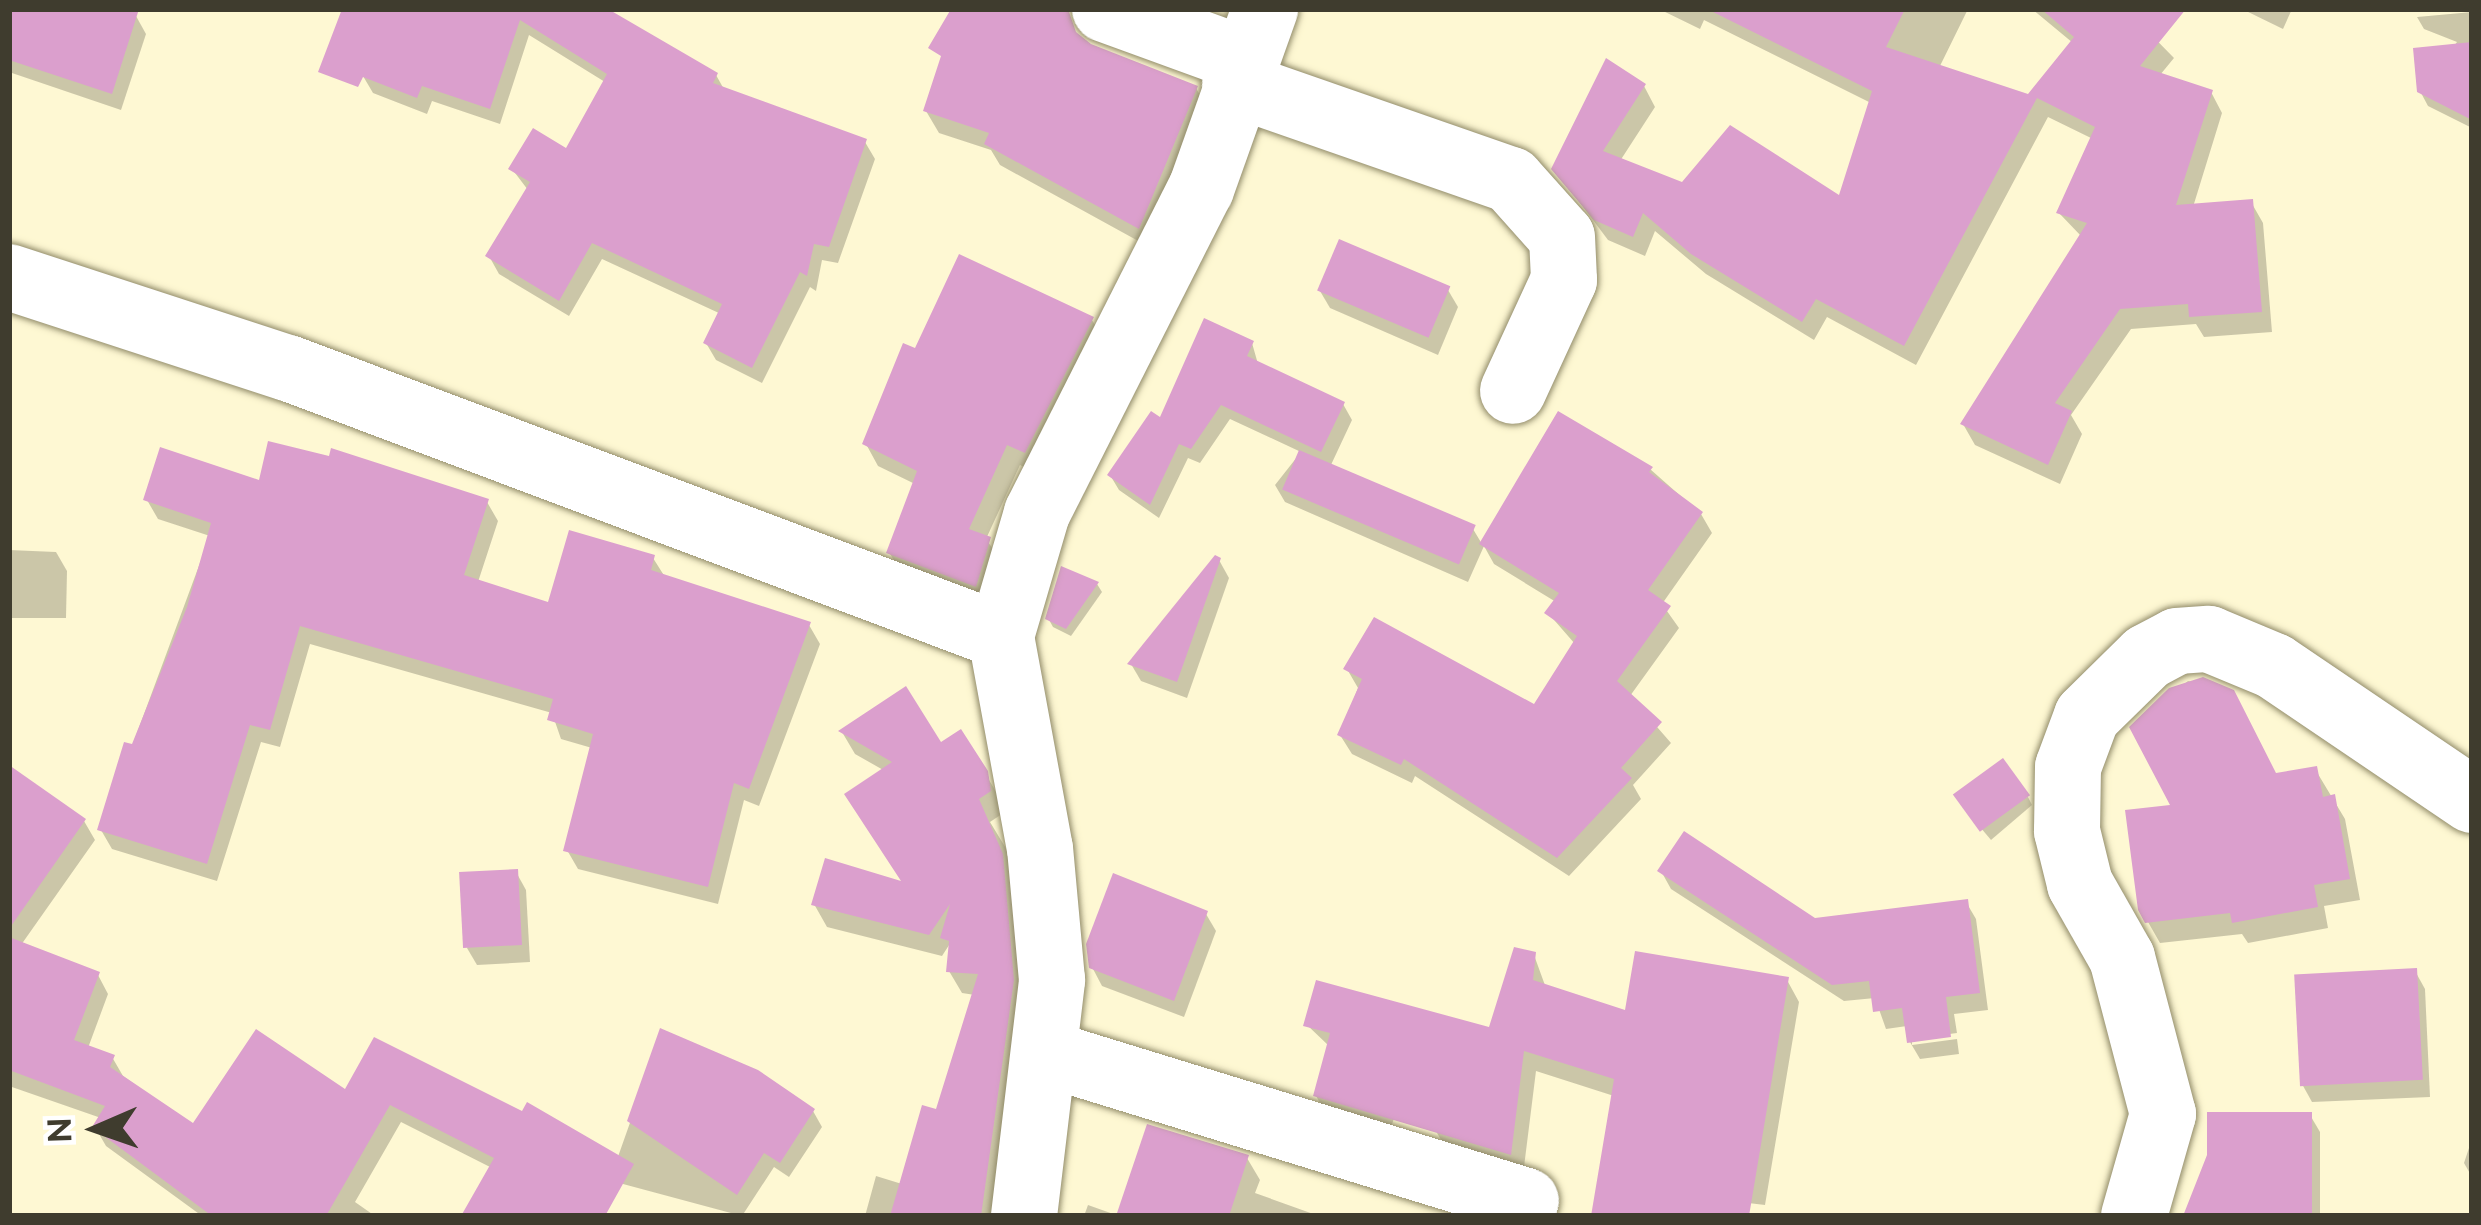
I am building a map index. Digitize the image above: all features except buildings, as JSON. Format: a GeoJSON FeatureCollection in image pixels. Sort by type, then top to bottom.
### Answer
{"type":"FeatureCollection","features":[{"type":"Feature","properties":{"kind":"street"},"geometry":{"type":"LineString","coordinates":[[1105,9],[1248,51],[1511,180],[1562,236],[1564,280],[1513,392]]}},
{"type":"Feature","properties":{"kind":"street"},"geometry":{"type":"LineString","coordinates":[[1024,1216],[1048,1054],[1052,980],[1040,849],[1001,636],[1036,513],[1201,189],[1248,51]]}},
{"type":"Feature","properties":{"kind":"street"},"geometry":{"type":"LineString","coordinates":[[9,277],[288,368],[1001,636]]}},
{"type":"Feature","properties":{"kind":"street"},"geometry":{"type":"LineString","coordinates":[[2134,1216],[2163,1114],[2122,958],[2080,884],[2067,831],[2068,767],[2087,716],[2147,657],[2177,641],[2209,639],[2274,666],[2472,800]]}},
{"type":"Feature","properties":{"kind":"street"},"geometry":{"type":"LineString","coordinates":[[1048,1054],[1526,1201]]}}]}
